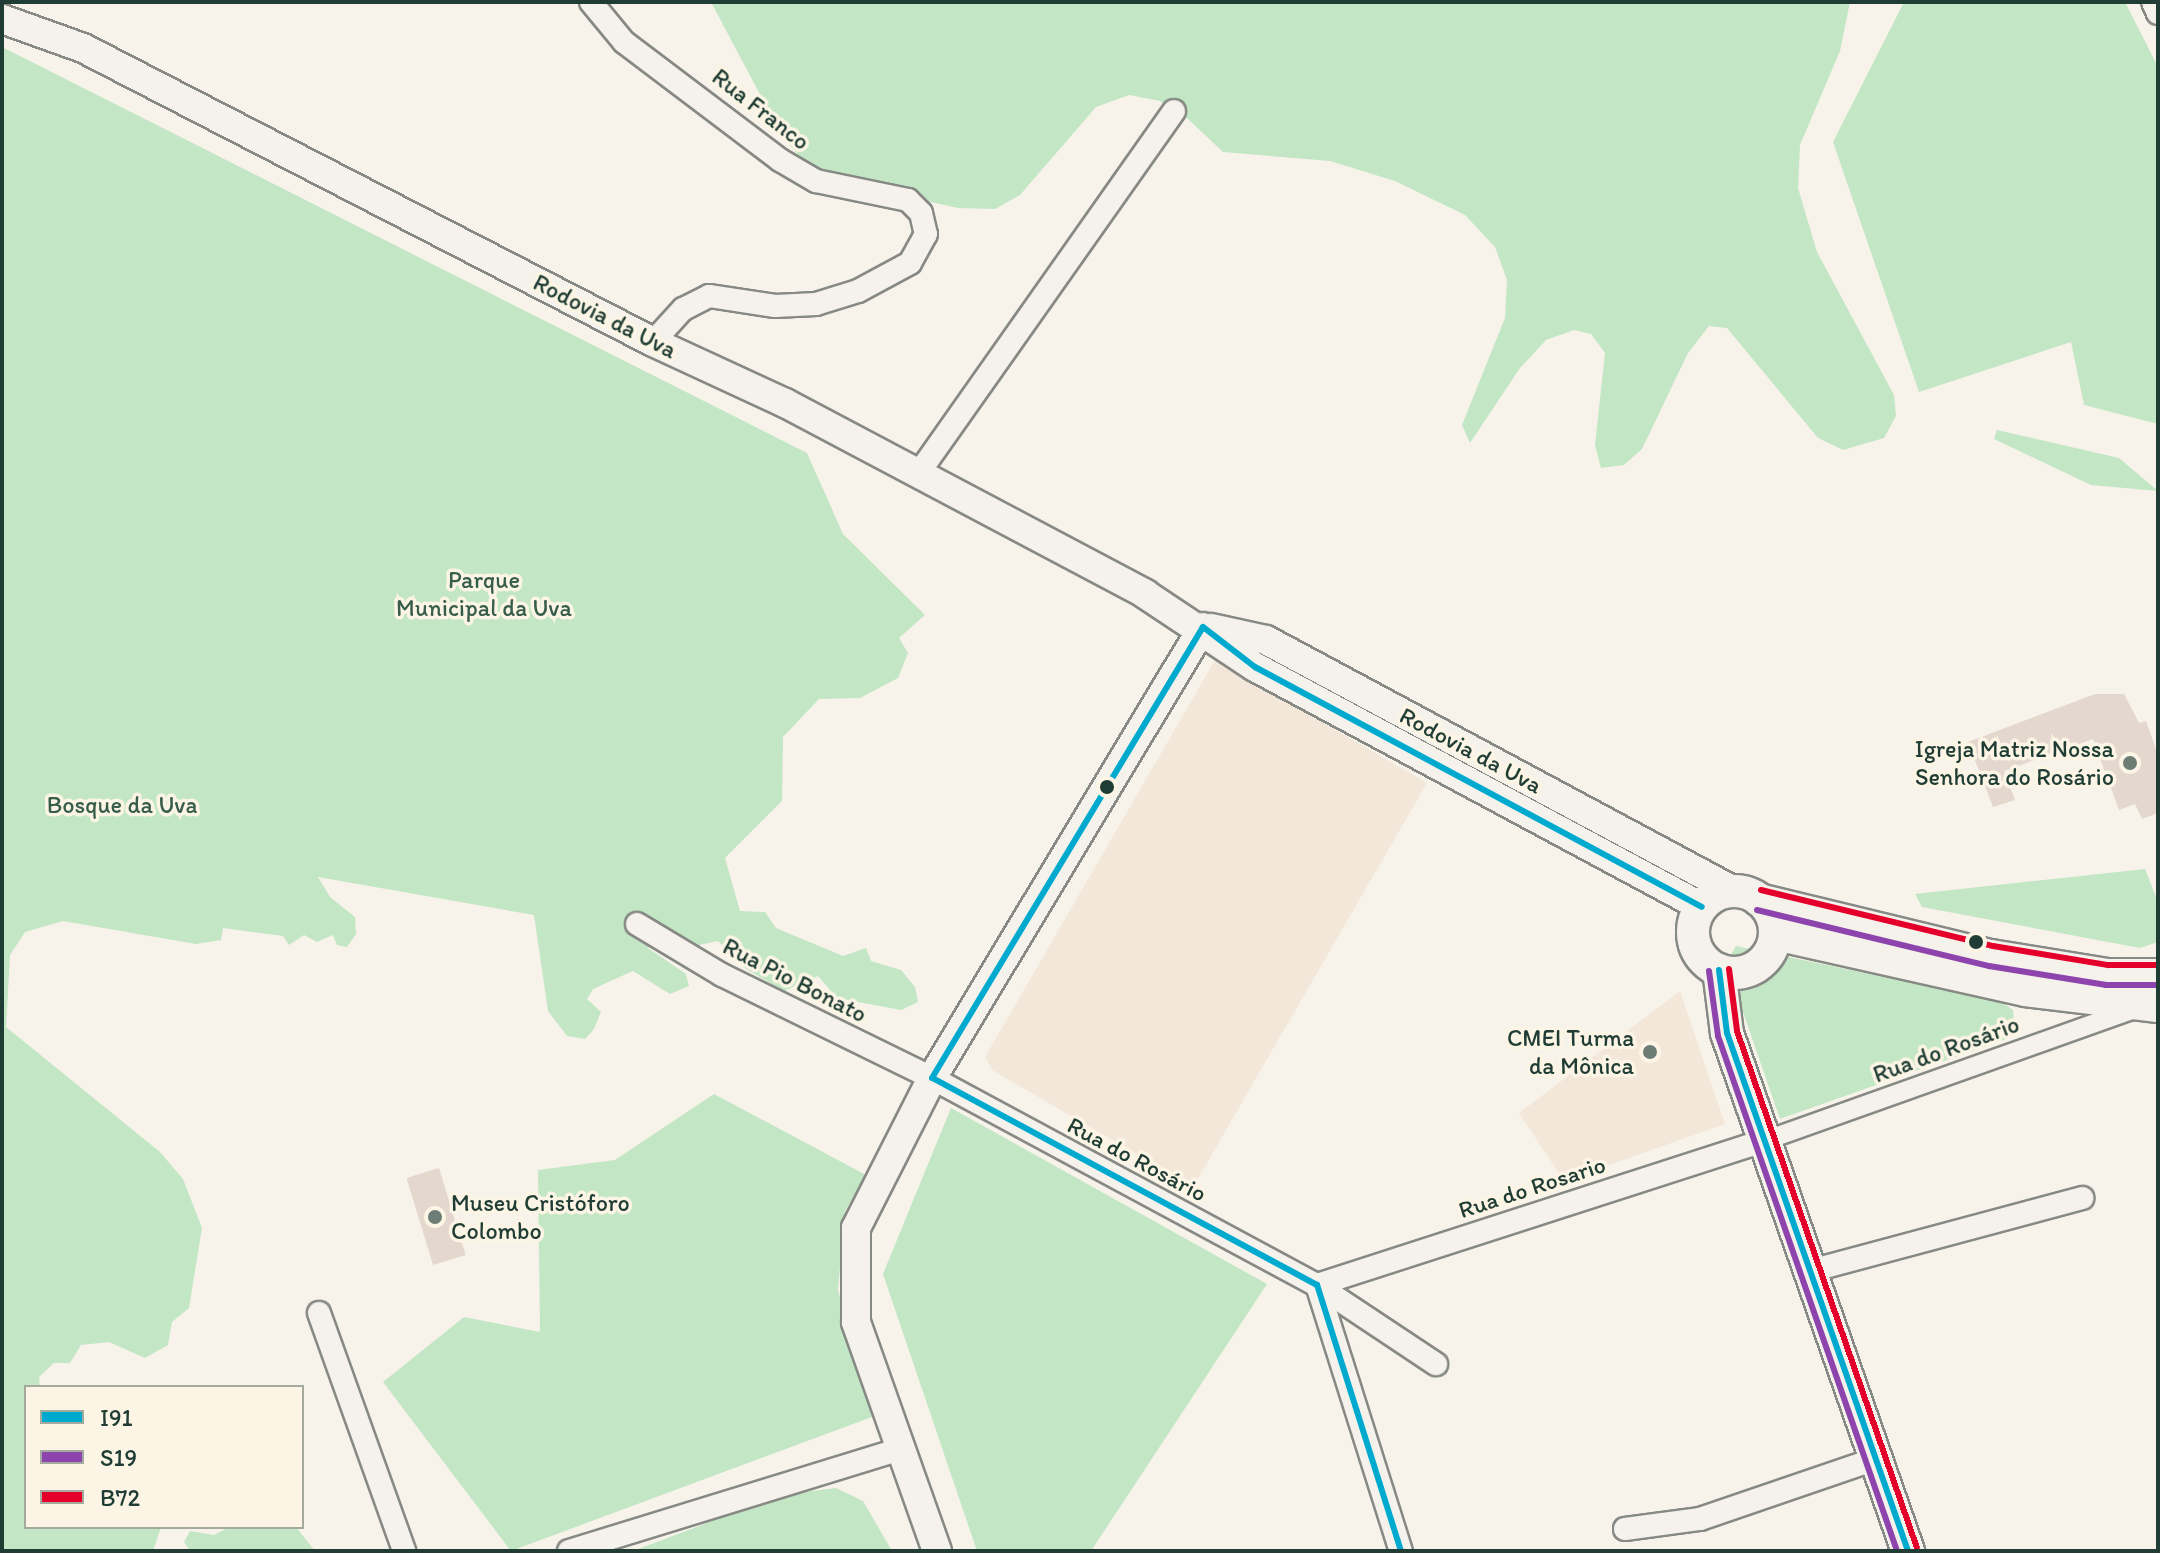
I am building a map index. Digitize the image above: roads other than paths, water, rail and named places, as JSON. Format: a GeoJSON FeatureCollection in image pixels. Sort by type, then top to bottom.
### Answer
{"type":"FeatureCollection","features":[{"type":"Feature","properties":{"kind":"main road"},"geometry":{"type":"LineString","coordinates":[[1908,1551],[1727,1033],[1719,970],[1695,943],[1702,907],[1746,895],[1775,934],[2025,990],[2152,1006]]}},
{"type":"Feature","properties":{"kind":"main road","name":"Rodovia da Uva"},"geometry":{"type":"LineString","coordinates":[[1746,895],[1991,956],[2107,975],[2158,975]]}},
{"type":"Feature","properties":{"kind":"main road"},"geometry":{"type":"LineString","coordinates":[[1719,970],[1757,967],[1775,934]]}},
{"type":"Feature","properties":{"kind":"street"},"geometry":{"type":"LineString","coordinates":[[17,2],[52,39]]}},
{"type":"Feature","properties":{"kind":"street","name":"Rua Franco"},"geometry":{"type":"LineString","coordinates":[[591,2],[624,42],[780,160],[816,181],[908,200],[921,213],[926,234],[910,263],[872,285],[816,304],[775,306],[709,296],[683,309],[653,342]]}},
{"type":"Feature","properties":{"kind":"street"},"geometry":{"type":"LineString","coordinates":[[2153,2],[2158,13]]}},
{"type":"Feature","properties":{"kind":"street","name":"Rodovia da Uva"},"geometry":{"type":"LineString","coordinates":[[2,19],[83,48],[653,342],[918,474],[1203,627],[1255,667],[1702,907]]}},
{"type":"Feature","properties":{"kind":"street"},"geometry":{"type":"LineString","coordinates":[[918,474],[1174,111]]}},
{"type":"Feature","properties":{"kind":"street"},"geometry":{"type":"LineString","coordinates":[[937,1551],[856,1322],[852,1273],[864,1204],[932,1078],[1203,627]]}},
{"type":"Feature","properties":{"kind":"street","name":"Rodovia da Uva"},"geometry":{"type":"LineString","coordinates":[[1203,627],[1266,640],[1746,895]]}},
{"type":"Feature","properties":{"kind":"street","name":"Rua Pio Bonato"},"geometry":{"type":"LineString","coordinates":[[637,924],[722,975],[932,1078]]}},
{"type":"Feature","properties":{"kind":"street","name":"Rua do Rosário"},"geometry":{"type":"LineString","coordinates":[[1764,1141],[2152,1006]]}},
{"type":"Feature","properties":{"kind":"street","name":"Rua do Rosário"},"geometry":{"type":"LineString","coordinates":[[932,1078],[1317,1285],[1436,1364]]}},
{"type":"Feature","properties":{"kind":"street","name":"Rua do Rosario"},"geometry":{"type":"LineString","coordinates":[[1317,1285],[1764,1141]]}},
{"type":"Feature","properties":{"kind":"street"},"geometry":{"type":"LineString","coordinates":[[1810,1271],[2082,1198]]}},
{"type":"Feature","properties":{"kind":"street"},"geometry":{"type":"LineString","coordinates":[[1317,1285],[1401,1551]]}},
{"type":"Feature","properties":{"kind":"street"},"geometry":{"type":"LineString","coordinates":[[319,1313],[404,1551]]}},
{"type":"Feature","properties":{"kind":"street"},"geometry":{"type":"LineString","coordinates":[[569,1551],[901,1449]]}},
{"type":"Feature","properties":{"kind":"street"},"geometry":{"type":"LineString","coordinates":[[1625,1529],[1686,1523],[1875,1459]]}},
{"type":"Feature","properties":{"kind":"place","name":"Igreja Matriz Nossa Senhora do Rosário"},"geometry":{"type":"Point","coordinates":[2130,763]}},
{"type":"Feature","properties":{"kind":"place","name":"CMEI Turma da Mônica"},"geometry":{"type":"Point","coordinates":[1650,1052]}},
{"type":"Feature","properties":{"kind":"place","name":"Museu Cristóforo Colombo"},"geometry":{"type":"Point","coordinates":[435,1217]}},
{"type":"Feature","properties":{"kind":"park label","name":"Parque Municipal da Uva"},"geometry":{"type":"Point","coordinates":[484,594]}},
{"type":"Feature","properties":{"kind":"park label","name":"Bosque da Uva"},"geometry":{"type":"Point","coordinates":[122,805]}}]}
